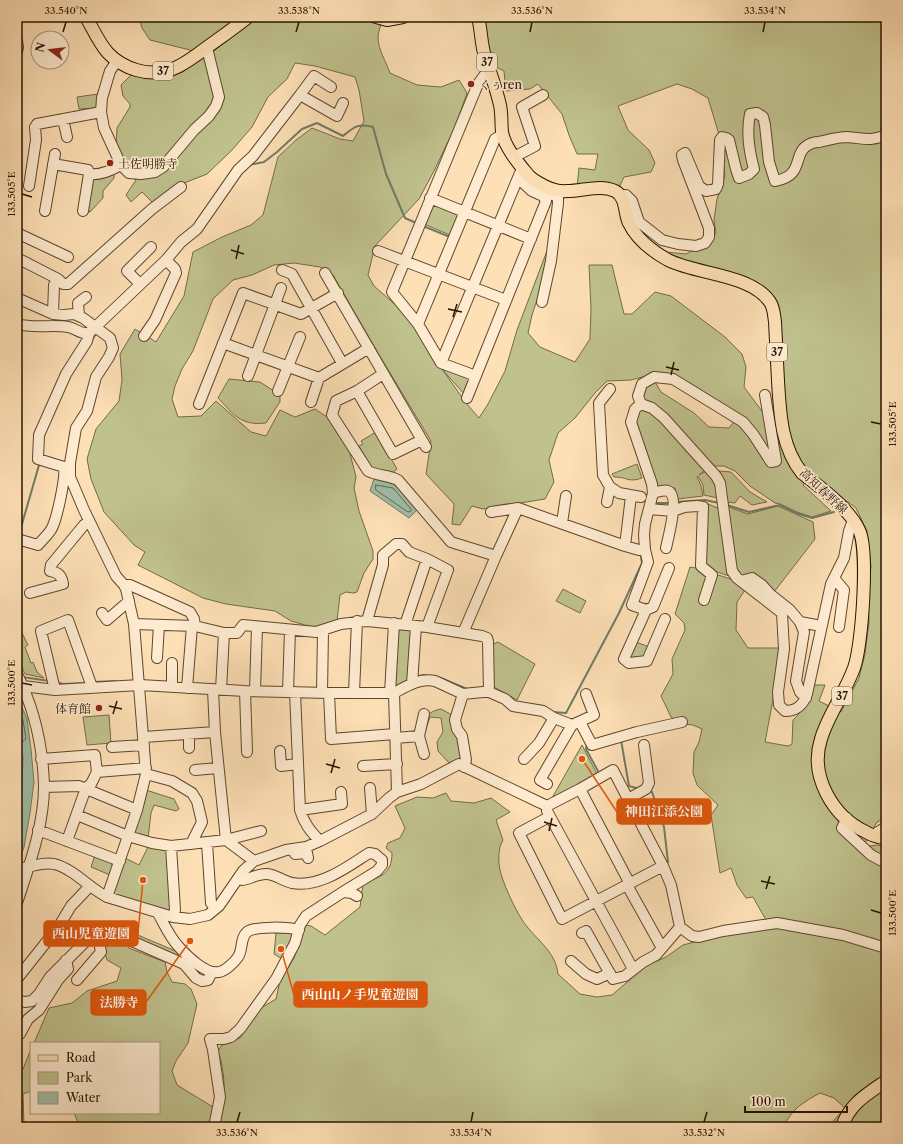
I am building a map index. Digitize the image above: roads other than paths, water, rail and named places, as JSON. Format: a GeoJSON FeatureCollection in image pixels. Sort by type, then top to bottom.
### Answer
{"type":"FeatureCollection","features":[{"type":"Feature","properties":{"kind":"main road","name":"37"},"geometry":{"type":"LineString","coordinates":[[86,17],[102,45],[117,61],[129,68],[142,72],[154,73],[170,70],[185,63],[248,17]]}},
{"type":"Feature","properties":{"kind":"main road"},"geometry":{"type":"LineString","coordinates":[[376,17],[387,20],[403,17]]}},
{"type":"Feature","properties":{"kind":"main road","name":"37"},"geometry":{"type":"LineString","coordinates":[[478,17],[484,52],[500,106],[505,142],[524,174],[552,189],[567,192],[602,188],[615,191],[621,196]]}},
{"type":"Feature","properties":{"kind":"main road","name":"高知春野線"},"geometry":{"type":"LineString","coordinates":[[621,196],[628,222],[641,241],[650,249],[681,265],[746,283],[756,288],[770,303],[774,310],[780,413],[789,450],[802,473],[831,498],[853,520],[860,532],[864,546],[864,574],[859,653],[851,677],[824,730],[818,751],[821,782],[835,808],[857,827],[873,835],[886,839]]}},
{"type":"Feature","properties":{"kind":"main road"},"geometry":{"type":"LineString","coordinates":[[842,1127],[852,1106],[866,1094],[886,1082]]}},
{"type":"Feature","properties":{"kind":"street"},"geometry":{"type":"LineString","coordinates":[[17,42],[17,52]]}},
{"type":"Feature","properties":{"kind":"street"},"geometry":{"type":"LineString","coordinates":[[117,61],[110,71],[102,98],[101,112],[104,128],[121,165],[129,173],[141,174],[155,172],[216,106],[219,97],[207,48]]}},
{"type":"Feature","properties":{"kind":"street"},"geometry":{"type":"LineString","coordinates":[[476,376],[441,363],[418,324],[392,292],[478,84],[489,69]]}},
{"type":"Feature","properties":{"kind":"street"},"geometry":{"type":"LineString","coordinates":[[17,324],[34,328],[70,327],[80,333],[85,334],[92,330],[166,260],[181,242],[197,229],[238,170],[253,156],[314,76],[331,86]]}},
{"type":"Feature","properties":{"kind":"street"},"geometry":{"type":"LineString","coordinates":[[300,95],[337,116],[344,103]]}},
{"type":"Feature","properties":{"kind":"street"},"geometry":{"type":"LineString","coordinates":[[514,157],[535,146],[522,107],[543,95]]}},
{"type":"Feature","properties":{"kind":"street"},"geometry":{"type":"LineString","coordinates":[[29,186],[36,140],[34,127],[37,124],[101,112]]}},
{"type":"Feature","properties":{"kind":"street"},"geometry":{"type":"LineString","coordinates":[[621,196],[626,195],[632,201],[639,222],[662,240],[696,246],[705,243],[709,237],[709,228],[682,154],[685,153],[699,186],[706,191],[716,189],[718,184],[720,140],[722,137],[729,140],[739,178],[749,174],[754,169],[749,152],[748,124],[750,114],[757,113],[763,117],[769,162],[775,181],[787,178],[794,171],[803,148],[809,144],[846,137],[871,140],[886,135]]}},
{"type":"Feature","properties":{"kind":"street"},"geometry":{"type":"LineString","coordinates":[[63,119],[67,137]]}},
{"type":"Feature","properties":{"kind":"street"},"geometry":{"type":"LineString","coordinates":[[418,324],[495,139],[503,134]]}},
{"type":"Feature","properties":{"kind":"street"},"geometry":{"type":"LineString","coordinates":[[45,211],[54,159],[88,170],[89,174],[83,211]]}},
{"type":"Feature","properties":{"kind":"street"},"geometry":{"type":"LineString","coordinates":[[89,174],[93,175],[106,172],[121,165]]}},
{"type":"Feature","properties":{"kind":"street"},"geometry":{"type":"LineString","coordinates":[[441,363],[499,225],[524,174]]}},
{"type":"Feature","properties":{"kind":"street"},"geometry":{"type":"LineString","coordinates":[[467,398],[546,201],[543,196],[532,191],[524,174]]}},
{"type":"Feature","properties":{"kind":"street"},"geometry":{"type":"LineString","coordinates":[[524,174],[535,187],[558,198],[551,261],[542,302]]}},
{"type":"Feature","properties":{"kind":"street"},"geometry":{"type":"LineString","coordinates":[[17,258],[58,279],[63,284],[68,284],[152,209],[181,187]]}},
{"type":"Feature","properties":{"kind":"street"},"geometry":{"type":"LineString","coordinates":[[430,198],[531,239]]}},
{"type":"Feature","properties":{"kind":"street"},"geometry":{"type":"LineString","coordinates":[[17,233],[68,257]]}},
{"type":"Feature","properties":{"kind":"street"},"geometry":{"type":"LineString","coordinates":[[140,284],[127,271],[151,247]]}},
{"type":"Feature","properties":{"kind":"street"},"geometry":{"type":"LineString","coordinates":[[378,251],[506,300]]}},
{"type":"Feature","properties":{"kind":"street"},"geometry":{"type":"LineString","coordinates":[[144,336],[155,320],[176,273],[175,269],[166,260]]}},
{"type":"Feature","properties":{"kind":"street"},"geometry":{"type":"LineString","coordinates":[[282,270],[292,274],[342,363]]}},
{"type":"Feature","properties":{"kind":"street"},"geometry":{"type":"LineString","coordinates":[[325,273],[424,443],[393,454],[357,391]]}},
{"type":"Feature","properties":{"kind":"street"},"geometry":{"type":"LineString","coordinates":[[53,314],[54,285],[58,279]]}},
{"type":"Feature","properties":{"kind":"street"},"geometry":{"type":"LineString","coordinates":[[248,376],[281,288]]}},
{"type":"Feature","properties":{"kind":"street"},"geometry":{"type":"LineString","coordinates":[[198,404],[243,292],[301,314],[338,293]]}},
{"type":"Feature","properties":{"kind":"street"},"geometry":{"type":"LineString","coordinates":[[79,316],[78,303],[86,297]]}},
{"type":"Feature","properties":{"kind":"street"},"geometry":{"type":"LineString","coordinates":[[17,298],[53,314],[74,314],[79,316],[92,330],[110,338],[113,348],[96,377],[87,411],[76,428],[70,463],[70,477],[89,522],[116,576],[124,585],[134,624],[140,682],[146,771],[137,810],[107,897]]}},
{"type":"Feature","properties":{"kind":"street"},"geometry":{"type":"LineString","coordinates":[[17,538],[38,545],[52,529],[63,488],[65,471],[64,467],[38,459],[39,435],[66,374],[87,341],[92,330]]}},
{"type":"Feature","properties":{"kind":"street"},"geometry":{"type":"LineString","coordinates":[[278,391],[300,337]]}},
{"type":"Feature","properties":{"kind":"street"},"geometry":{"type":"LineString","coordinates":[[223,343],[319,378]]}},
{"type":"Feature","properties":{"kind":"street"},"geometry":{"type":"LineString","coordinates":[[311,402],[319,378],[369,348]]}},
{"type":"Feature","properties":{"kind":"street"},"geometry":{"type":"LineString","coordinates":[[383,374],[357,391],[336,401],[332,416],[368,471],[374,474],[393,477],[398,480],[451,542],[496,556]]}},
{"type":"Feature","properties":{"kind":"street"},"geometry":{"type":"LineString","coordinates":[[764,395],[776,462],[771,462],[764,454],[753,434],[743,422],[672,379],[654,378],[642,384],[638,396],[641,404],[652,408],[664,418],[716,476],[720,483],[721,489],[732,572],[741,581],[782,613],[784,650],[778,692],[779,705],[785,711],[794,711],[802,705],[806,698],[831,584],[844,558],[849,531],[853,520]]}},
{"type":"Feature","properties":{"kind":"street"},"geometry":{"type":"LineString","coordinates":[[610,389],[599,403],[603,475],[610,487],[619,493],[636,497],[625,546]]}},
{"type":"Feature","properties":{"kind":"street"},"geometry":{"type":"LineString","coordinates":[[641,404],[635,409],[631,422],[652,484],[653,493],[645,524],[645,550],[648,562],[632,605],[646,610]]}},
{"type":"Feature","properties":{"kind":"street"},"geometry":{"type":"LineString","coordinates":[[607,502],[610,487]]}},
{"type":"Feature","properties":{"kind":"street"},"geometry":{"type":"LineString","coordinates":[[653,493],[662,490],[669,491],[673,496],[674,509],[666,548]]}},
{"type":"Feature","properties":{"kind":"street"},"geometry":{"type":"LineString","coordinates":[[562,523],[566,496]]}},
{"type":"Feature","properties":{"kind":"street"},"geometry":{"type":"LineString","coordinates":[[649,509],[674,509],[697,506],[703,507],[701,566],[712,575],[704,600]]}},
{"type":"Feature","properties":{"kind":"street"},"geometry":{"type":"LineString","coordinates":[[463,633],[518,508]]}},
{"type":"Feature","properties":{"kind":"street"},"geometry":{"type":"LineString","coordinates":[[491,512],[518,508],[625,546],[645,550]]}},
{"type":"Feature","properties":{"kind":"street"},"geometry":{"type":"LineString","coordinates":[[30,593],[63,584],[62,578],[56,572],[50,571],[52,565],[84,525],[89,522]]}},
{"type":"Feature","properties":{"kind":"street"},"geometry":{"type":"LineString","coordinates":[[355,689],[362,621],[383,565],[383,555],[396,544],[402,544],[409,552],[448,570],[421,626],[412,680]]}},
{"type":"Feature","properties":{"kind":"street"},"geometry":{"type":"LineString","coordinates":[[405,624],[427,559]]}},
{"type":"Feature","properties":{"kind":"street"},"geometry":{"type":"LineString","coordinates":[[665,619],[646,661],[629,663],[624,659],[646,610],[653,607],[669,568]]}},
{"type":"Feature","properties":{"kind":"street"},"geometry":{"type":"LineString","coordinates":[[741,581],[752,578],[790,610],[800,622],[804,632],[796,681],[800,692],[806,698]]}},
{"type":"Feature","properties":{"kind":"street"},"geometry":{"type":"LineString","coordinates":[[834,578],[844,590],[839,627]]}},
{"type":"Feature","properties":{"kind":"street"},"geometry":{"type":"LineString","coordinates":[[124,585],[130,585],[190,612],[194,619],[187,688]]}},
{"type":"Feature","properties":{"kind":"street"},"geometry":{"type":"LineString","coordinates":[[106,619],[129,601]]}},
{"type":"Feature","properties":{"kind":"street"},"geometry":{"type":"LineString","coordinates":[[53,684],[41,631],[68,620],[90,683]]}},
{"type":"Feature","properties":{"kind":"street"},"geometry":{"type":"LineString","coordinates":[[134,624],[193,626],[224,633],[237,633],[243,625],[316,632],[341,624],[362,621],[421,626],[482,636],[487,638],[488,641],[489,692]]}},
{"type":"Feature","properties":{"kind":"street"},"geometry":{"type":"LineString","coordinates":[[800,622],[816,625]]}},
{"type":"Feature","properties":{"kind":"street"},"geometry":{"type":"LineString","coordinates":[[394,623],[392,690],[396,736],[397,792]]}},
{"type":"Feature","properties":{"kind":"street"},"geometry":{"type":"LineString","coordinates":[[157,658],[159,624]]}},
{"type":"Feature","properties":{"kind":"street"},"geometry":{"type":"LineString","coordinates":[[247,752],[250,691],[257,627]]}},
{"type":"Feature","properties":{"kind":"street"},"geometry":{"type":"LineString","coordinates":[[290,630],[292,692],[300,810],[307,828],[320,841]]}},
{"type":"Feature","properties":{"kind":"street"},"geometry":{"type":"LineString","coordinates":[[323,630],[326,693],[331,739],[419,736]]}},
{"type":"Feature","properties":{"kind":"street"},"geometry":{"type":"LineString","coordinates":[[224,633],[217,690],[214,732],[226,840],[254,861]]}},
{"type":"Feature","properties":{"kind":"street"},"geometry":{"type":"LineString","coordinates":[[172,663],[172,687]]}},
{"type":"Feature","properties":{"kind":"street"},"geometry":{"type":"LineString","coordinates":[[17,674],[20,687],[33,714],[40,743],[44,787],[38,830],[22,867],[17,903]]}},
{"type":"Feature","properties":{"kind":"street"},"geometry":{"type":"LineString","coordinates":[[20,687],[53,684],[140,682],[172,687],[217,690],[326,693],[355,689],[392,690],[412,680],[422,680],[434,681],[463,694],[489,692],[505,699],[513,706],[542,711],[554,718],[576,724],[592,745],[637,732],[682,722]]}},
{"type":"Feature","properties":{"kind":"street"},"geometry":{"type":"LineString","coordinates":[[463,694],[455,720],[457,729],[462,736],[466,760],[464,767]]}},
{"type":"Feature","properties":{"kind":"street"},"geometry":{"type":"LineString","coordinates":[[547,784],[540,780],[576,724],[594,716],[586,694]]}},
{"type":"Feature","properties":{"kind":"street"},"geometry":{"type":"LineString","coordinates":[[424,714],[419,736],[424,754]]}},
{"type":"Feature","properties":{"kind":"street"},"geometry":{"type":"LineString","coordinates":[[524,759],[539,743],[554,718]]}},
{"type":"Feature","properties":{"kind":"street"},"geometry":{"type":"LineString","coordinates":[[112,747],[189,734],[214,732]]}},
{"type":"Feature","properties":{"kind":"street"},"geometry":{"type":"LineString","coordinates":[[189,734],[189,748]]}},
{"type":"Feature","properties":{"kind":"street"},"geometry":{"type":"LineString","coordinates":[[628,799],[646,789],[649,783],[644,744]]}},
{"type":"Feature","properties":{"kind":"street"},"geometry":{"type":"LineString","coordinates":[[280,751],[281,770],[298,764]]}},
{"type":"Feature","properties":{"kind":"street"},"geometry":{"type":"LineString","coordinates":[[41,759],[95,755],[97,772],[91,784],[86,788],[67,842]]}},
{"type":"Feature","properties":{"kind":"street"},"geometry":{"type":"LineString","coordinates":[[363,766],[397,764]]}},
{"type":"Feature","properties":{"kind":"street"},"geometry":{"type":"LineString","coordinates":[[22,867],[41,863],[54,864],[65,868],[107,897],[173,918],[190,919],[208,915],[219,906],[244,871],[254,861],[264,857],[306,847],[320,841],[372,814],[397,792],[421,784],[459,764],[546,806],[549,817],[633,969]]}},
{"type":"Feature","properties":{"kind":"street"},"geometry":{"type":"LineString","coordinates":[[195,770],[218,768]]}},
{"type":"Feature","properties":{"kind":"street"},"geometry":{"type":"LineString","coordinates":[[546,806],[613,770],[663,866],[670,885],[680,927],[692,936],[699,937],[723,931],[777,923],[843,935],[886,948]]}},
{"type":"Feature","properties":{"kind":"street"},"geometry":{"type":"LineString","coordinates":[[97,772],[146,771],[172,781],[192,793],[197,801],[202,822],[191,844]]}},
{"type":"Feature","properties":{"kind":"street"},"geometry":{"type":"LineString","coordinates":[[44,787],[79,786],[137,810]]}},
{"type":"Feature","properties":{"kind":"street"},"geometry":{"type":"LineString","coordinates":[[370,788],[372,814]]}},
{"type":"Feature","properties":{"kind":"street"},"geometry":{"type":"LineString","coordinates":[[580,789],[628,885],[662,948]]}},
{"type":"Feature","properties":{"kind":"street"},"geometry":{"type":"LineString","coordinates":[[300,810],[342,804],[341,792]]}},
{"type":"Feature","properties":{"kind":"street"},"geometry":{"type":"LineString","coordinates":[[77,815],[128,836],[152,843],[171,846],[226,840],[261,831]]}},
{"type":"Feature","properties":{"kind":"street"},"geometry":{"type":"LineString","coordinates":[[549,817],[519,833],[562,919],[663,866]]}},
{"type":"Feature","properties":{"kind":"street"},"geometry":{"type":"LineString","coordinates":[[847,818],[842,828],[871,855],[886,863]]}},
{"type":"Feature","properties":{"kind":"street"},"geometry":{"type":"LineString","coordinates":[[873,835],[886,827]]}},
{"type":"Feature","properties":{"kind":"street"},"geometry":{"type":"LineString","coordinates":[[38,830],[120,861]]}},
{"type":"Feature","properties":{"kind":"street"},"geometry":{"type":"LineString","coordinates":[[207,843],[211,903],[215,909]]}},
{"type":"Feature","properties":{"kind":"street"},"geometry":{"type":"LineString","coordinates":[[171,846],[175,910],[173,918]]}},
{"type":"Feature","properties":{"kind":"street"},"geometry":{"type":"LineString","coordinates":[[290,850],[292,854],[307,853],[308,858]]}},
{"type":"Feature","properties":{"kind":"street"},"geometry":{"type":"LineString","coordinates":[[214,1127],[220,1097],[210,1039],[224,1040],[231,1037],[240,1029],[276,979],[295,943],[299,930],[306,916],[380,868],[382,865],[382,860],[375,854],[369,853],[321,880],[309,882],[293,883],[271,874],[264,874],[246,880],[239,878]]}},
{"type":"Feature","properties":{"kind":"street"},"geometry":{"type":"LineString","coordinates":[[17,979],[59,926],[71,906],[90,886]]}},
{"type":"Feature","properties":{"kind":"street"},"geometry":{"type":"LineString","coordinates":[[343,892],[352,893],[357,896]]}},
{"type":"Feature","properties":{"kind":"street"},"geometry":{"type":"LineString","coordinates":[[158,913],[178,947],[205,970],[212,972],[219,972],[226,969],[238,957],[242,940],[247,932],[254,929],[293,928],[299,930]]}},
{"type":"Feature","properties":{"kind":"street"},"geometry":{"type":"LineString","coordinates":[[582,933],[586,931],[613,979],[625,976],[633,969],[656,955],[680,927]]}},
{"type":"Feature","properties":{"kind":"street"},"geometry":{"type":"LineString","coordinates":[[17,1000],[25,1002],[32,1000],[39,994],[50,977],[85,942],[106,935],[120,936],[184,964],[196,978],[202,982],[208,980],[212,972]]}},
{"type":"Feature","properties":{"kind":"street"},"geometry":{"type":"LineString","coordinates":[[77,980],[101,952],[98,937]]}},
{"type":"Feature","properties":{"kind":"street"},"geometry":{"type":"LineString","coordinates":[[20,1034],[28,1019],[39,1010],[58,980],[68,969],[66,960]]}},
{"type":"Feature","properties":{"kind":"street"},"geometry":{"type":"LineString","coordinates":[[571,962],[586,974],[597,979],[610,973]]}},
{"type":"Feature","properties":{"kind":"water"},"geometry":{"type":"Polygon","coordinates":[[[374,479],[395,484],[417,510],[409,518],[370,491],[374,479]]]}},
{"type":"Feature","properties":{"kind":"water"},"geometry":{"type":"Polygon","coordinates":[[[17,696],[27,719],[34,782],[24,847],[19,861],[17,861],[17,827],[21,812],[23,757],[17,735],[17,696]]]}},
{"type":"Feature","properties":{"kind":"waterway"},"geometry":{"type":"LineString","coordinates":[[249,165],[264,162],[302,129],[317,123],[343,136],[356,127],[364,125],[373,127],[386,174],[405,218],[416,223]]}},
{"type":"Feature","properties":{"kind":"waterway"},"geometry":{"type":"LineString","coordinates":[[423,226],[450,237]]}},
{"type":"Feature","properties":{"kind":"waterway"},"geometry":{"type":"LineString","coordinates":[[92,340],[97,332]]}},
{"type":"Feature","properties":{"kind":"waterway"},"geometry":{"type":"LineString","coordinates":[[20,531],[39,465]]}},
{"type":"Feature","properties":{"kind":"waterway"},"geometry":{"type":"LineString","coordinates":[[676,502],[705,500],[719,503]]}},
{"type":"Feature","properties":{"kind":"waterway"},"geometry":{"type":"LineString","coordinates":[[654,503],[669,503]]}},
{"type":"Feature","properties":{"kind":"waterway"},"geometry":{"type":"LineString","coordinates":[[727,505],[749,512],[780,505],[796,513],[812,518],[834,512]]}},
{"type":"Feature","properties":{"kind":"waterway"},"geometry":{"type":"LineString","coordinates":[[553,712],[566,713],[619,613],[642,563],[641,557]]}},
{"type":"Feature","properties":{"kind":"waterway"},"geometry":{"type":"LineString","coordinates":[[17,664],[20,671]]}},
{"type":"Feature","properties":{"kind":"waterway"},"geometry":{"type":"LineString","coordinates":[[416,677],[423,675],[429,676]]}},
{"type":"Feature","properties":{"kind":"waterway"},"geometry":{"type":"LineString","coordinates":[[22,677],[50,681]]}},
{"type":"Feature","properties":{"kind":"waterway"},"geometry":{"type":"LineString","coordinates":[[441,678],[467,689]]}},
{"type":"Feature","properties":{"kind":"waterway"},"geometry":{"type":"LineString","coordinates":[[94,682],[115,681]]}},
{"type":"Feature","properties":{"kind":"waterway"},"geometry":{"type":"LineString","coordinates":[[56,682],[63,684],[87,683]]}},
{"type":"Feature","properties":{"kind":"waterway"},"geometry":{"type":"LineString","coordinates":[[529,704],[543,706]]}},
{"type":"Feature","properties":{"kind":"waterway"},"geometry":{"type":"LineString","coordinates":[[621,740],[629,786],[640,789]]}},
{"type":"Feature","properties":{"kind":"waterway"},"geometry":{"type":"LineString","coordinates":[[587,744],[586,749],[598,771]]}},
{"type":"Feature","properties":{"kind":"waterway"},"geometry":{"type":"LineString","coordinates":[[648,791],[652,792],[664,827],[668,862]]}},
{"type":"Feature","properties":{"kind":"place","name":"くぅren"},"geometry":{"type":"Point","coordinates":[471,84]}},
{"type":"Feature","properties":{"kind":"place","name":"土佐明勝寺"},"geometry":{"type":"Point","coordinates":[110,163]}},
{"type":"Feature","properties":{"kind":"place","name":"体育館"},"geometry":{"type":"Point","coordinates":[99,708]}},
{"type":"Feature","properties":{"kind":"place","name":"神田江添公園"},"geometry":{"type":"Point","coordinates":[582,759]}},
{"type":"Feature","properties":{"kind":"place","name":"西山児童遊園"},"geometry":{"type":"Point","coordinates":[143,880]}},
{"type":"Feature","properties":{"kind":"place","name":"法勝寺"},"geometry":{"type":"Point","coordinates":[190,941]}},
{"type":"Feature","properties":{"kind":"place","name":"西山山ノ手児童遊園"},"geometry":{"type":"Point","coordinates":[281,949]}}]}
